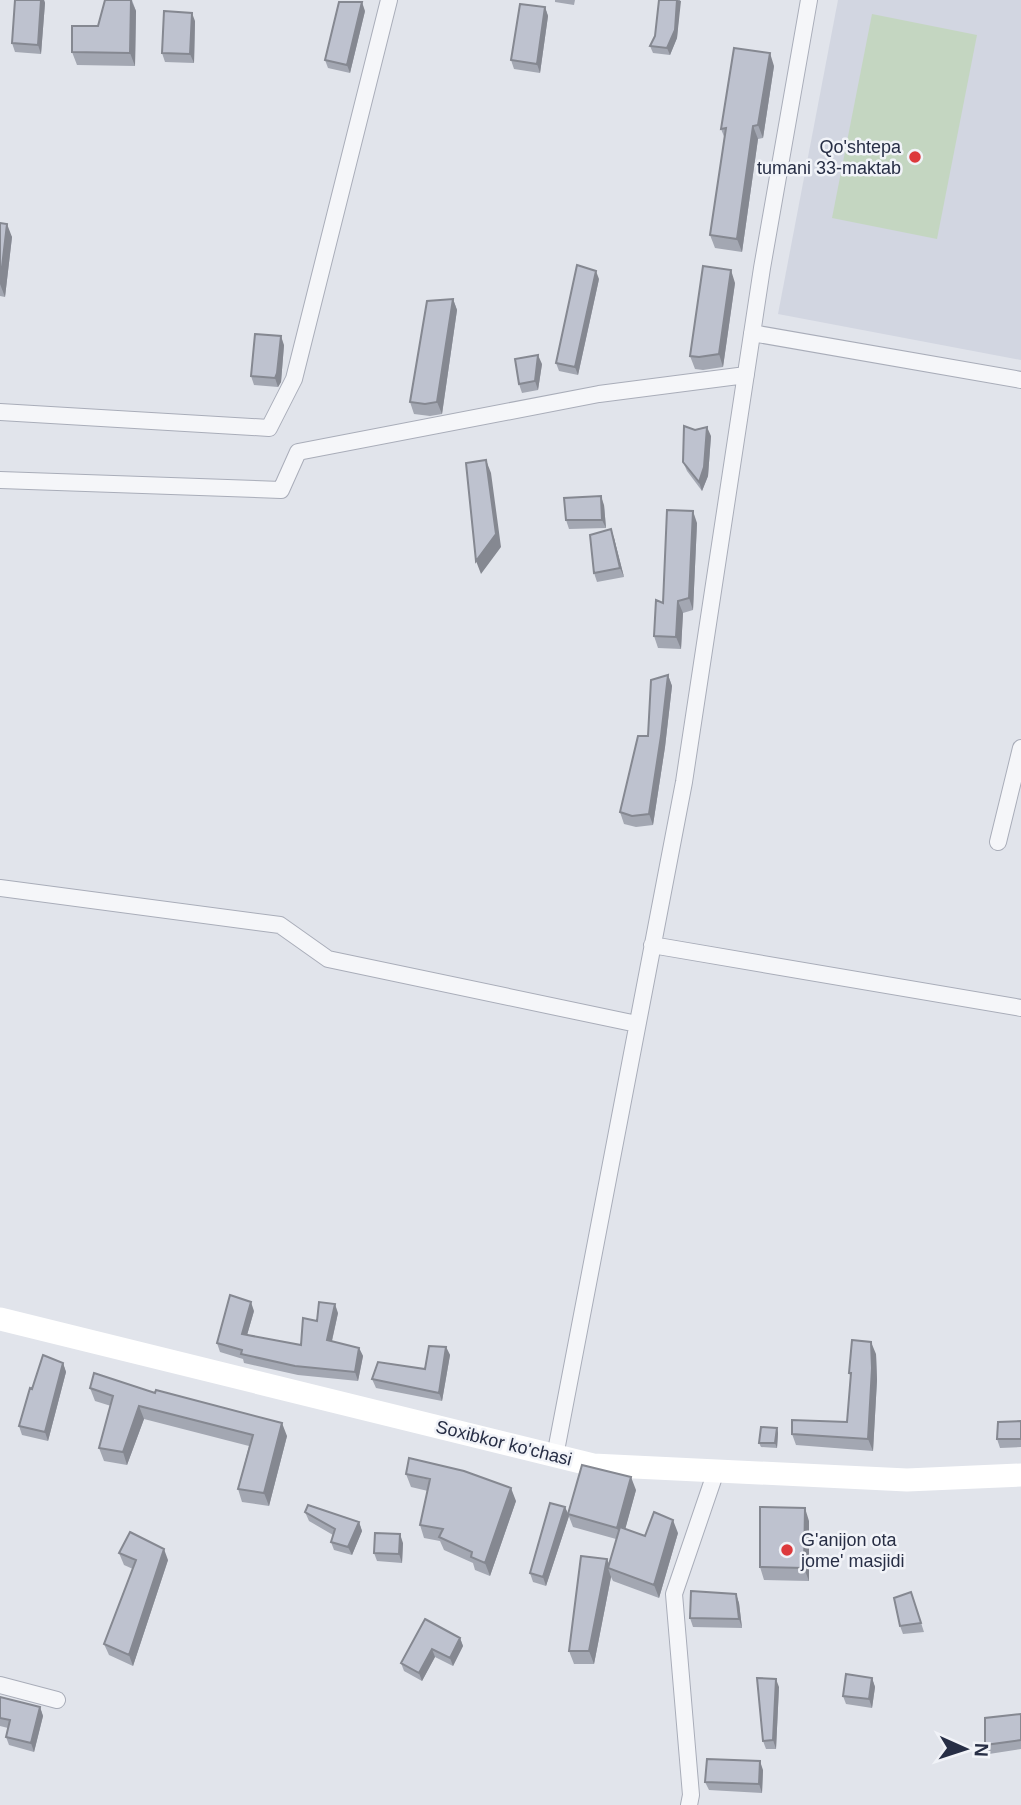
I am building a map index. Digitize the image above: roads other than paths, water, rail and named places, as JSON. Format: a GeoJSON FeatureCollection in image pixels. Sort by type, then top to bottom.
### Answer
{"type":"FeatureCollection","features":[{"type":"Feature","properties":{"kind":"main road","name":"Soxibkor ko'chasi"},"geometry":{"type":"LineString","coordinates":[[0,1319],[593,1465],[907,1480],[1021,1475]]}},
{"type":"Feature","properties":{"kind":"street"},"geometry":{"type":"LineString","coordinates":[[0,412],[270,428],[294,379],[389,0]]}},
{"type":"Feature","properties":{"kind":"street"},"geometry":{"type":"LineString","coordinates":[[555,1456],[684,782],[752,333],[810,0]]}},
{"type":"Feature","properties":{"kind":"street"},"geometry":{"type":"LineString","coordinates":[[752,333],[1021,380]]}},
{"type":"Feature","properties":{"kind":"street"},"geometry":{"type":"LineString","coordinates":[[0,480],[281,490],[298,452],[599,394],[746,376]]}},
{"type":"Feature","properties":{"kind":"street"},"geometry":{"type":"LineString","coordinates":[[998,842],[1021,748]]}},
{"type":"Feature","properties":{"kind":"street"},"geometry":{"type":"LineString","coordinates":[[0,888],[280,925],[327,959],[637,1024]]}},
{"type":"Feature","properties":{"kind":"street"},"geometry":{"type":"LineString","coordinates":[[652,945],[1021,1008]]}},
{"type":"Feature","properties":{"kind":"street"},"geometry":{"type":"LineString","coordinates":[[690,1805],[674,1594],[716,1471]]}},
{"type":"Feature","properties":{"kind":"street"},"geometry":{"type":"LineString","coordinates":[[0,1685],[57,1700]]}},
{"type":"Feature","properties":{"kind":"place","name":"Qo'shtepa tumani 33-maktab"},"geometry":{"type":"Point","coordinates":[915,157]}},
{"type":"Feature","properties":{"kind":"place","name":"G'anijon ota jome' masjidi"},"geometry":{"type":"Point","coordinates":[787,1550]}}]}
